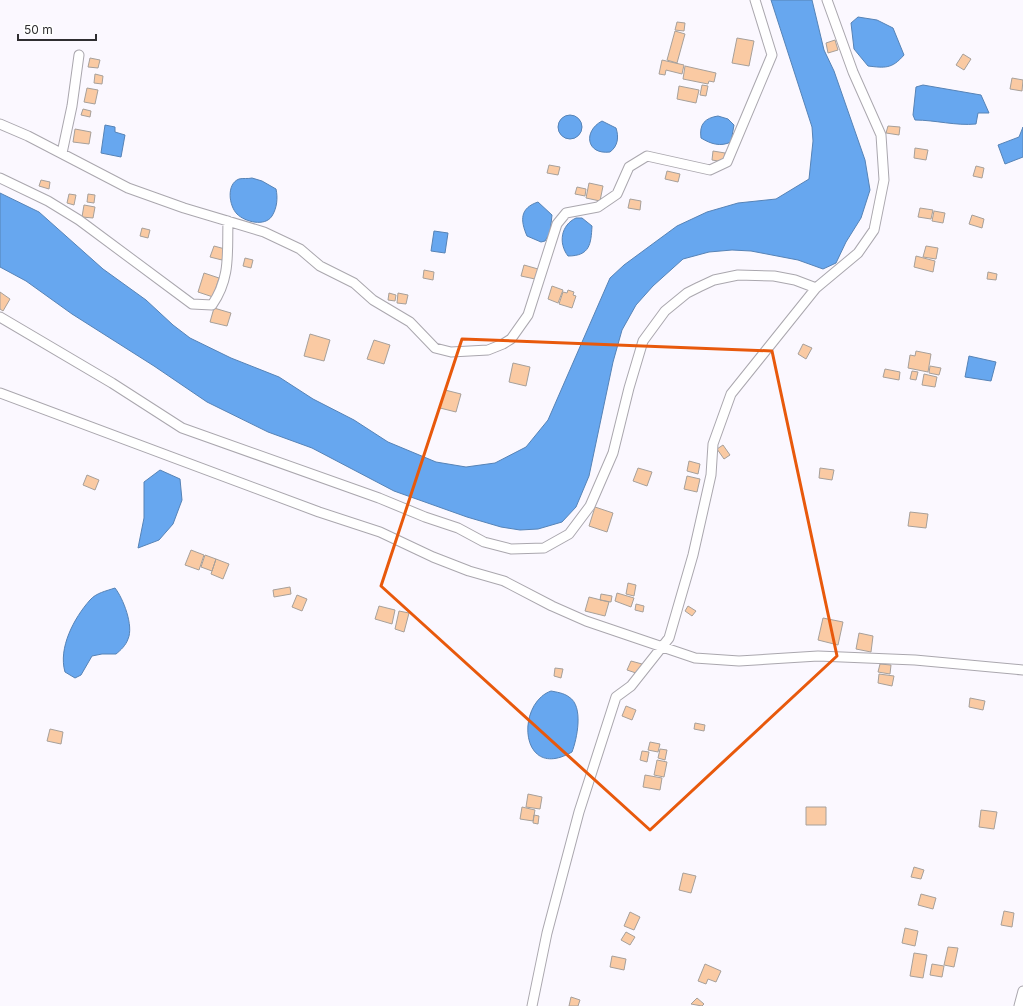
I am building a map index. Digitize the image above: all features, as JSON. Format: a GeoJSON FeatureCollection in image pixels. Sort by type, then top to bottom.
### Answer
{"type":"FeatureCollection","features":[{"type":"Feature","properties":{"kind":"street"},"geometry":{"type":"LineString","coordinates":[[0,124],[62,153],[128,188],[184,208],[264,232],[300,249],[320,266],[354,283],[373,300],[410,322],[436,348],[451,352],[488,350],[511,339],[528,315],[557,224],[566,213],[598,207],[617,194],[630,167],[647,156],[710,170],[727,162],[772,56],[755,0]]}},
{"type":"Feature","properties":{"kind":"street"},"geometry":{"type":"LineString","coordinates":[[532,1006],[547,933],[579,812],[616,696],[632,686],[669,638],[693,555],[711,475],[713,444],[731,394],[816,288],[858,253],[874,230],[884,180],[881,135],[853,72],[827,0]]}},
{"type":"Feature","properties":{"kind":"street"},"geometry":{"type":"LineString","coordinates":[[62,153],[72,106],[79,55]]}},
{"type":"Feature","properties":{"kind":"street"},"geometry":{"type":"LineString","coordinates":[[0,178],[48,201],[79,220],[192,304],[212,305],[221,292],[227,260],[228,221]]}},
{"type":"Feature","properties":{"kind":"street"},"geometry":{"type":"LineString","coordinates":[[0,317],[112,383],[182,428],[379,498],[425,517],[458,528],[484,542],[511,549],[544,548],[569,534],[590,506],[613,453],[629,388],[643,341],[665,310],[693,290],[714,280],[738,275],[774,276],[795,280],[816,288]]}},
{"type":"Feature","properties":{"kind":"street"},"geometry":{"type":"LineString","coordinates":[[0,393],[319,512],[380,532],[433,557],[469,571],[504,581],[552,606],[586,621],[695,658],[739,661],[833,657],[914,660],[1023,670]]}},
{"type":"Feature","properties":{"kind":"street"},"geometry":{"type":"LineString","coordinates":[[1019,1006],[1023,991]]}},
{"type":"Feature","properties":{"kind":"highlighted area"},"geometry":{"type":"Polygon","coordinates":[[[462,339],[772,351],[837,656],[650,830],[381,586],[462,339]]]}},
{"type":"Feature","properties":{"kind":"water"},"geometry":{"type":"Polygon","coordinates":[[[771,0],[812,0],[824,50],[834,71],[865,160],[870,190],[861,218],[846,242],[836,263],[823,269],[798,260],[751,251],[732,250],[709,252],[683,259],[653,286],[636,305],[622,330],[613,362],[589,476],[576,507],[562,522],[538,529],[520,530],[501,527],[467,517],[394,491],[312,448],[268,432],[207,402],[154,366],[72,314],[26,281],[0,267],[0,193],[39,212],[103,269],[146,300],[173,325],[190,338],[231,358],[279,377],[313,399],[354,420],[388,442],[436,462],[466,467],[495,463],[526,447],[548,420],[610,278],[624,265],[677,226],[707,212],[738,203],[776,199],[809,179],[813,141],[812,127],[771,0]]]}},
{"type":"Feature","properties":{"kind":"water"},"geometry":{"type":"Polygon","coordinates":[[[858,17],[877,20],[893,28],[904,55],[900,60],[892,65],[884,67],[868,66],[854,49],[851,23],[858,17]]]}},
{"type":"Feature","properties":{"kind":"water"},"geometry":{"type":"Polygon","coordinates":[[[923,85],[981,95],[989,113],[978,113],[976,124],[915,120],[913,115],[916,87],[923,85]]]}},
{"type":"Feature","properties":{"kind":"water"},"geometry":{"type":"Polygon","coordinates":[[[570,115],[578,119],[582,127],[578,135],[570,139],[562,135],[558,127],[562,119],[570,115]]]}},
{"type":"Feature","properties":{"kind":"water"},"geometry":{"type":"Polygon","coordinates":[[[718,116],[728,119],[734,125],[731,142],[727,144],[716,144],[701,138],[701,129],[704,122],[710,118],[718,116]]]}},
{"type":"Feature","properties":{"kind":"water"},"geometry":{"type":"Polygon","coordinates":[[[602,121],[616,128],[617,131],[618,138],[615,147],[610,152],[596,150],[590,141],[592,130],[602,121]]]}},
{"type":"Feature","properties":{"kind":"water"},"geometry":{"type":"Polygon","coordinates":[[[105,125],[115,127],[115,132],[125,135],[121,157],[101,153],[105,125]]]}},
{"type":"Feature","properties":{"kind":"water"},"geometry":{"type":"Polygon","coordinates":[[[1023,127],[1023,157],[1005,164],[998,145],[1019,137],[1023,127]]]}},
{"type":"Feature","properties":{"kind":"water"},"geometry":{"type":"Polygon","coordinates":[[[252,178],[262,181],[276,189],[277,199],[275,210],[272,216],[265,221],[255,222],[245,219],[237,214],[232,206],[230,195],[232,185],[239,179],[252,178]]]}},
{"type":"Feature","properties":{"kind":"water"},"geometry":{"type":"Polygon","coordinates":[[[538,202],[552,215],[550,233],[545,241],[541,242],[527,236],[523,225],[523,215],[525,211],[538,202]]]}},
{"type":"Feature","properties":{"kind":"water"},"geometry":{"type":"Polygon","coordinates":[[[576,218],[582,218],[592,226],[590,243],[588,248],[581,254],[568,256],[562,240],[564,230],[571,221],[576,218]]]}},
{"type":"Feature","properties":{"kind":"water"},"geometry":{"type":"Polygon","coordinates":[[[434,231],[448,233],[445,253],[431,251],[434,231]]]}},
{"type":"Feature","properties":{"kind":"water"},"geometry":{"type":"Polygon","coordinates":[[[969,356],[996,362],[991,381],[965,377],[969,356]]]}},
{"type":"Feature","properties":{"kind":"water"},"geometry":{"type":"Polygon","coordinates":[[[160,470],[180,479],[182,500],[173,524],[159,540],[138,548],[144,518],[144,482],[160,470]]]}},
{"type":"Feature","properties":{"kind":"water"},"geometry":{"type":"Polygon","coordinates":[[[115,588],[121,598],[129,620],[130,627],[127,641],[116,654],[92,656],[81,675],[75,678],[65,672],[63,663],[66,643],[73,624],[78,615],[92,598],[98,594],[115,588]]]}},
{"type":"Feature","properties":{"kind":"water"},"geometry":{"type":"Polygon","coordinates":[[[551,691],[569,697],[574,701],[578,715],[576,739],[572,752],[555,759],[542,757],[533,749],[528,738],[528,724],[532,710],[539,699],[551,691]]]}},
{"type":"Feature","properties":{"kind":"building"},"geometry":{"type":"Polygon","coordinates":[[[677,22],[685,23],[684,31],[675,30],[677,22]]]}},
{"type":"Feature","properties":{"kind":"building"},"geometry":{"type":"Polygon","coordinates":[[[675,31],[685,34],[677,63],[667,60],[675,31]]]}},
{"type":"Feature","properties":{"kind":"building"},"geometry":{"type":"Polygon","coordinates":[[[737,38],[754,41],[749,66],[732,63],[737,38]]]}},
{"type":"Feature","properties":{"kind":"building"},"geometry":{"type":"Polygon","coordinates":[[[835,40],[838,50],[828,53],[826,43],[835,40]]]}},
{"type":"Feature","properties":{"kind":"building"},"geometry":{"type":"Polygon","coordinates":[[[963,54],[971,59],[964,70],[956,65],[963,54]]]}},
{"type":"Feature","properties":{"kind":"building"},"geometry":{"type":"Polygon","coordinates":[[[90,58],[100,60],[98,68],[88,67],[90,58]]]}},
{"type":"Feature","properties":{"kind":"building"},"geometry":{"type":"Polygon","coordinates":[[[662,60],[684,65],[682,74],[666,70],[665,75],[659,74],[662,60]]]}},
{"type":"Feature","properties":{"kind":"building"},"geometry":{"type":"Polygon","coordinates":[[[685,66],[716,73],[714,82],[709,81],[708,84],[683,79],[685,66]]]}},
{"type":"Feature","properties":{"kind":"building"},"geometry":{"type":"Polygon","coordinates":[[[95,74],[103,76],[102,84],[94,83],[95,74]]]}},
{"type":"Feature","properties":{"kind":"building"},"geometry":{"type":"Polygon","coordinates":[[[1012,78],[1023,80],[1022,91],[1010,89],[1012,78]]]}},
{"type":"Feature","properties":{"kind":"building"},"geometry":{"type":"Polygon","coordinates":[[[702,85],[708,86],[706,96],[700,95],[702,85]]]}},
{"type":"Feature","properties":{"kind":"building"},"geometry":{"type":"Polygon","coordinates":[[[679,86],[699,90],[696,103],[677,99],[679,86]]]}},
{"type":"Feature","properties":{"kind":"building"},"geometry":{"type":"Polygon","coordinates":[[[87,88],[98,90],[95,104],[84,102],[87,88]]]}},
{"type":"Feature","properties":{"kind":"building"},"geometry":{"type":"Polygon","coordinates":[[[83,109],[91,111],[90,117],[81,115],[83,109]]]}},
{"type":"Feature","properties":{"kind":"building"},"geometry":{"type":"Polygon","coordinates":[[[888,126],[900,127],[899,135],[886,133],[888,126]]]}},
{"type":"Feature","properties":{"kind":"building"},"geometry":{"type":"Polygon","coordinates":[[[75,129],[91,132],[89,144],[73,142],[75,129]]]}},
{"type":"Feature","properties":{"kind":"building"},"geometry":{"type":"Polygon","coordinates":[[[915,148],[928,150],[926,160],[914,158],[915,148]]]}},
{"type":"Feature","properties":{"kind":"building"},"geometry":{"type":"Polygon","coordinates":[[[713,151],[725,153],[724,162],[712,160],[713,151]]]}},
{"type":"Feature","properties":{"kind":"building"},"geometry":{"type":"Polygon","coordinates":[[[549,165],[560,167],[558,175],[547,173],[549,165]]]}},
{"type":"Feature","properties":{"kind":"building"},"geometry":{"type":"Polygon","coordinates":[[[976,166],[984,168],[982,178],[973,176],[976,166]]]}},
{"type":"Feature","properties":{"kind":"building"},"geometry":{"type":"Polygon","coordinates":[[[667,171],[680,174],[678,182],[665,179],[667,171]]]}},
{"type":"Feature","properties":{"kind":"building"},"geometry":{"type":"Polygon","coordinates":[[[41,180],[50,182],[49,189],[39,186],[41,180]]]}},
{"type":"Feature","properties":{"kind":"building"},"geometry":{"type":"Polygon","coordinates":[[[589,183],[603,186],[600,201],[586,198],[589,183]]]}},
{"type":"Feature","properties":{"kind":"building"},"geometry":{"type":"Polygon","coordinates":[[[577,187],[586,189],[585,196],[575,194],[577,187]]]}},
{"type":"Feature","properties":{"kind":"building"},"geometry":{"type":"Polygon","coordinates":[[[69,194],[76,195],[74,205],[67,203],[69,194]]]}},
{"type":"Feature","properties":{"kind":"building"},"geometry":{"type":"Polygon","coordinates":[[[88,194],[95,195],[94,203],[87,202],[88,194]]]}},
{"type":"Feature","properties":{"kind":"building"},"geometry":{"type":"Polygon","coordinates":[[[630,199],[641,201],[640,210],[628,208],[630,199]]]}},
{"type":"Feature","properties":{"kind":"building"},"geometry":{"type":"Polygon","coordinates":[[[84,205],[95,207],[93,218],[82,217],[84,205]]]}},
{"type":"Feature","properties":{"kind":"building"},"geometry":{"type":"Polygon","coordinates":[[[920,208],[933,210],[931,219],[918,217],[920,208]]]}},
{"type":"Feature","properties":{"kind":"building"},"geometry":{"type":"Polygon","coordinates":[[[934,211],[945,213],[943,223],[932,221],[934,211]]]}},
{"type":"Feature","properties":{"kind":"building"},"geometry":{"type":"Polygon","coordinates":[[[972,215],[984,219],[982,228],[969,224],[972,215]]]}},
{"type":"Feature","properties":{"kind":"building"},"geometry":{"type":"Polygon","coordinates":[[[142,228],[150,230],[148,238],[140,236],[142,228]]]}},
{"type":"Feature","properties":{"kind":"building"},"geometry":{"type":"Polygon","coordinates":[[[214,246],[225,249],[222,260],[210,257],[214,246]]]}},
{"type":"Feature","properties":{"kind":"building"},"geometry":{"type":"Polygon","coordinates":[[[926,246],[938,248],[936,259],[923,257],[926,246]]]}},
{"type":"Feature","properties":{"kind":"building"},"geometry":{"type":"Polygon","coordinates":[[[916,256],[935,261],[933,272],[914,267],[916,256]]]}},
{"type":"Feature","properties":{"kind":"building"},"geometry":{"type":"Polygon","coordinates":[[[245,258],[253,260],[251,268],[243,266],[245,258]]]}},
{"type":"Feature","properties":{"kind":"building"},"geometry":{"type":"Polygon","coordinates":[[[524,265],[538,269],[535,279],[521,276],[524,265]]]}},
{"type":"Feature","properties":{"kind":"building"},"geometry":{"type":"Polygon","coordinates":[[[424,270],[434,272],[433,280],[423,278],[424,270]]]}},
{"type":"Feature","properties":{"kind":"building"},"geometry":{"type":"Polygon","coordinates":[[[988,272],[997,274],[996,280],[987,279],[988,272]]]}},
{"type":"Feature","properties":{"kind":"building"},"geometry":{"type":"Polygon","coordinates":[[[204,273],[219,278],[213,297],[198,292],[204,273]]]}},
{"type":"Feature","properties":{"kind":"building"},"geometry":{"type":"Polygon","coordinates":[[[552,286],[563,290],[558,303],[548,299],[552,286]]]}},
{"type":"Feature","properties":{"kind":"building"},"geometry":{"type":"Polygon","coordinates":[[[568,290],[574,292],[573,295],[576,296],[572,308],[559,304],[563,292],[567,293],[568,290]]]}},
{"type":"Feature","properties":{"kind":"building"},"geometry":{"type":"Polygon","coordinates":[[[0,292],[10,299],[3,311],[0,309],[0,292]]]}},
{"type":"Feature","properties":{"kind":"building"},"geometry":{"type":"Polygon","coordinates":[[[389,293],[396,295],[395,301],[388,300],[389,293]]]}},
{"type":"Feature","properties":{"kind":"building"},"geometry":{"type":"Polygon","coordinates":[[[398,293],[408,295],[406,304],[397,303],[398,293]]]}},
{"type":"Feature","properties":{"kind":"building"},"geometry":{"type":"Polygon","coordinates":[[[214,308],[231,313],[227,326],[210,322],[214,308]]]}},
{"type":"Feature","properties":{"kind":"building"},"geometry":{"type":"Polygon","coordinates":[[[310,334],[330,340],[324,361],[304,356],[310,334]]]}},
{"type":"Feature","properties":{"kind":"building"},"geometry":{"type":"Polygon","coordinates":[[[374,340],[390,345],[384,364],[367,359],[374,340]]]}},
{"type":"Feature","properties":{"kind":"building"},"geometry":{"type":"Polygon","coordinates":[[[803,344],[812,348],[806,359],[798,354],[803,344]]]}},
{"type":"Feature","properties":{"kind":"building"},"geometry":{"type":"Polygon","coordinates":[[[916,351],[931,354],[928,372],[908,368],[910,355],[915,356],[916,351]]]}},
{"type":"Feature","properties":{"kind":"building"},"geometry":{"type":"Polygon","coordinates":[[[513,363],[530,367],[526,386],[509,382],[513,363]]]}},
{"type":"Feature","properties":{"kind":"building"},"geometry":{"type":"Polygon","coordinates":[[[930,366],[941,368],[939,375],[929,373],[930,366]]]}},
{"type":"Feature","properties":{"kind":"building"},"geometry":{"type":"Polygon","coordinates":[[[885,369],[900,372],[899,380],[883,377],[885,369]]]}},
{"type":"Feature","properties":{"kind":"building"},"geometry":{"type":"Polygon","coordinates":[[[912,371],[918,372],[916,380],[910,379],[912,371]]]}},
{"type":"Feature","properties":{"kind":"building"},"geometry":{"type":"Polygon","coordinates":[[[924,374],[937,377],[935,387],[922,385],[924,374]]]}},
{"type":"Feature","properties":{"kind":"building"},"geometry":{"type":"Polygon","coordinates":[[[445,390],[461,394],[456,412],[440,408],[445,390]]]}},
{"type":"Feature","properties":{"kind":"building"},"geometry":{"type":"Polygon","coordinates":[[[723,445],[730,455],[724,459],[717,449],[723,445]]]}},
{"type":"Feature","properties":{"kind":"building"},"geometry":{"type":"Polygon","coordinates":[[[689,461],[700,464],[698,474],[687,471],[689,461]]]}},
{"type":"Feature","properties":{"kind":"building"},"geometry":{"type":"Polygon","coordinates":[[[638,468],[652,472],[647,486],[633,481],[638,468]]]}},
{"type":"Feature","properties":{"kind":"building"},"geometry":{"type":"Polygon","coordinates":[[[820,468],[834,470],[832,480],[819,478],[820,468]]]}},
{"type":"Feature","properties":{"kind":"building"},"geometry":{"type":"Polygon","coordinates":[[[87,475],[99,480],[95,490],[83,485],[87,475]]]}},
{"type":"Feature","properties":{"kind":"building"},"geometry":{"type":"Polygon","coordinates":[[[687,476],[700,479],[697,492],[684,489],[687,476]]]}},
{"type":"Feature","properties":{"kind":"building"},"geometry":{"type":"Polygon","coordinates":[[[595,507],[613,513],[607,532],[589,526],[595,507]]]}},
{"type":"Feature","properties":{"kind":"building"},"geometry":{"type":"Polygon","coordinates":[[[910,512],[928,514],[926,528],[908,526],[910,512]]]}},
{"type":"Feature","properties":{"kind":"building"},"geometry":{"type":"Polygon","coordinates":[[[191,550],[204,555],[199,570],[185,565],[191,550]]]}},
{"type":"Feature","properties":{"kind":"building"},"geometry":{"type":"Polygon","coordinates":[[[205,555],[216,559],[212,571],[201,567],[205,555]]]}},
{"type":"Feature","properties":{"kind":"building"},"geometry":{"type":"Polygon","coordinates":[[[216,559],[229,564],[223,579],[211,574],[216,559]]]}},
{"type":"Feature","properties":{"kind":"building"},"geometry":{"type":"Polygon","coordinates":[[[628,583],[636,585],[634,596],[626,594],[628,583]]]}},
{"type":"Feature","properties":{"kind":"building"},"geometry":{"type":"Polygon","coordinates":[[[290,587],[291,594],[274,597],[273,590],[290,587]]]}},
{"type":"Feature","properties":{"kind":"building"},"geometry":{"type":"Polygon","coordinates":[[[617,593],[634,598],[631,607],[615,601],[617,593]]]}},
{"type":"Feature","properties":{"kind":"building"},"geometry":{"type":"Polygon","coordinates":[[[601,594],[612,596],[611,602],[600,600],[601,594]]]}},
{"type":"Feature","properties":{"kind":"building"},"geometry":{"type":"Polygon","coordinates":[[[297,595],[307,599],[302,611],[292,607],[297,595]]]}},
{"type":"Feature","properties":{"kind":"building"},"geometry":{"type":"Polygon","coordinates":[[[589,597],[609,602],[605,616],[585,611],[589,597]]]}},
{"type":"Feature","properties":{"kind":"building"},"geometry":{"type":"Polygon","coordinates":[[[636,604],[644,606],[643,612],[635,610],[636,604]]]}},
{"type":"Feature","properties":{"kind":"building"},"geometry":{"type":"Polygon","coordinates":[[[379,606],[395,610],[392,624],[375,619],[379,606]]]}},
{"type":"Feature","properties":{"kind":"building"},"geometry":{"type":"Polygon","coordinates":[[[688,606],[696,611],[692,616],[685,611],[688,606]]]}},
{"type":"Feature","properties":{"kind":"building"},"geometry":{"type":"Polygon","coordinates":[[[399,611],[409,613],[404,632],[395,629],[399,611]]]}},
{"type":"Feature","properties":{"kind":"building"},"geometry":{"type":"Polygon","coordinates":[[[823,618],[843,622],[838,645],[818,640],[823,618]]]}},
{"type":"Feature","properties":{"kind":"building"},"geometry":{"type":"Polygon","coordinates":[[[859,633],[873,636],[871,652],[856,649],[859,633]]]}},
{"type":"Feature","properties":{"kind":"building"},"geometry":{"type":"Polygon","coordinates":[[[631,661],[642,664],[639,674],[627,670],[631,661]]]}},
{"type":"Feature","properties":{"kind":"building"},"geometry":{"type":"Polygon","coordinates":[[[880,664],[891,665],[890,674],[878,672],[880,664]]]}},
{"type":"Feature","properties":{"kind":"building"},"geometry":{"type":"Polygon","coordinates":[[[555,668],[563,669],[561,678],[554,676],[555,668]]]}},
{"type":"Feature","properties":{"kind":"building"},"geometry":{"type":"Polygon","coordinates":[[[879,674],[894,676],[892,686],[878,683],[879,674]]]}},
{"type":"Feature","properties":{"kind":"building"},"geometry":{"type":"Polygon","coordinates":[[[970,698],[985,701],[983,710],[969,707],[970,698]]]}},
{"type":"Feature","properties":{"kind":"building"},"geometry":{"type":"Polygon","coordinates":[[[626,706],[636,710],[632,720],[622,716],[626,706]]]}},
{"type":"Feature","properties":{"kind":"building"},"geometry":{"type":"Polygon","coordinates":[[[695,723],[705,725],[704,731],[694,729],[695,723]]]}},
{"type":"Feature","properties":{"kind":"building"},"geometry":{"type":"Polygon","coordinates":[[[50,729],[63,732],[61,744],[47,741],[50,729]]]}},
{"type":"Feature","properties":{"kind":"building"},"geometry":{"type":"Polygon","coordinates":[[[650,742],[660,744],[658,752],[648,750],[650,742]]]}},
{"type":"Feature","properties":{"kind":"building"},"geometry":{"type":"Polygon","coordinates":[[[660,749],[667,750],[665,760],[658,758],[660,749]]]}},
{"type":"Feature","properties":{"kind":"building"},"geometry":{"type":"Polygon","coordinates":[[[642,751],[649,752],[647,762],[640,760],[642,751]]]}},
{"type":"Feature","properties":{"kind":"building"},"geometry":{"type":"Polygon","coordinates":[[[657,760],[667,762],[664,777],[654,775],[657,760]]]}},
{"type":"Feature","properties":{"kind":"building"},"geometry":{"type":"Polygon","coordinates":[[[645,775],[662,778],[660,790],[643,787],[645,775]]]}},
{"type":"Feature","properties":{"kind":"building"},"geometry":{"type":"Polygon","coordinates":[[[528,794],[542,797],[540,809],[526,807],[528,794]]]}},
{"type":"Feature","properties":{"kind":"building"},"geometry":{"type":"Polygon","coordinates":[[[522,807],[535,810],[533,821],[520,819],[522,807]]]}},
{"type":"Feature","properties":{"kind":"building"},"geometry":{"type":"Polygon","coordinates":[[[806,807],[826,807],[826,825],[806,825],[806,807]]]}},
{"type":"Feature","properties":{"kind":"building"},"geometry":{"type":"Polygon","coordinates":[[[981,810],[997,812],[994,829],[979,827],[981,810]]]}},
{"type":"Feature","properties":{"kind":"building"},"geometry":{"type":"Polygon","coordinates":[[[534,815],[539,816],[538,824],[533,823],[534,815]]]}},
{"type":"Feature","properties":{"kind":"building"},"geometry":{"type":"Polygon","coordinates":[[[914,867],[924,870],[921,879],[911,877],[914,867]]]}},
{"type":"Feature","properties":{"kind":"building"},"geometry":{"type":"Polygon","coordinates":[[[683,873],[696,876],[691,893],[679,890],[683,873]]]}},
{"type":"Feature","properties":{"kind":"building"},"geometry":{"type":"Polygon","coordinates":[[[921,894],[936,898],[933,909],[918,905],[921,894]]]}},
{"type":"Feature","properties":{"kind":"building"},"geometry":{"type":"Polygon","coordinates":[[[1004,911],[1014,913],[1012,927],[1001,925],[1004,911]]]}},
{"type":"Feature","properties":{"kind":"building"},"geometry":{"type":"Polygon","coordinates":[[[630,912],[640,917],[634,930],[624,926],[630,912]]]}},
{"type":"Feature","properties":{"kind":"building"},"geometry":{"type":"Polygon","coordinates":[[[905,928],[918,931],[915,946],[902,943],[905,928]]]}},
{"type":"Feature","properties":{"kind":"building"},"geometry":{"type":"Polygon","coordinates":[[[626,932],[635,937],[630,945],[621,940],[626,932]]]}},
{"type":"Feature","properties":{"kind":"building"},"geometry":{"type":"Polygon","coordinates":[[[948,947],[958,948],[954,967],[944,965],[948,947]]]}},
{"type":"Feature","properties":{"kind":"building"},"geometry":{"type":"Polygon","coordinates":[[[914,953],[927,955],[923,978],[910,976],[914,953]]]}},
{"type":"Feature","properties":{"kind":"building"},"geometry":{"type":"Polygon","coordinates":[[[612,956],[626,959],[624,970],[610,967],[612,956]]]}},
{"type":"Feature","properties":{"kind":"building"},"geometry":{"type":"Polygon","coordinates":[[[705,964],[721,971],[716,982],[708,979],[706,984],[698,981],[705,964]]]}},
{"type":"Feature","properties":{"kind":"building"},"geometry":{"type":"Polygon","coordinates":[[[932,964],[944,966],[942,977],[930,975],[932,964]]]}},
{"type":"Feature","properties":{"kind":"building"},"geometry":{"type":"Polygon","coordinates":[[[571,997],[580,1000],[578,1006],[569,1006],[571,997]]]}},
{"type":"Feature","properties":{"kind":"building"},"geometry":{"type":"Polygon","coordinates":[[[697,998],[704,1004],[702,1006],[691,1004],[697,998]]]}}]}
